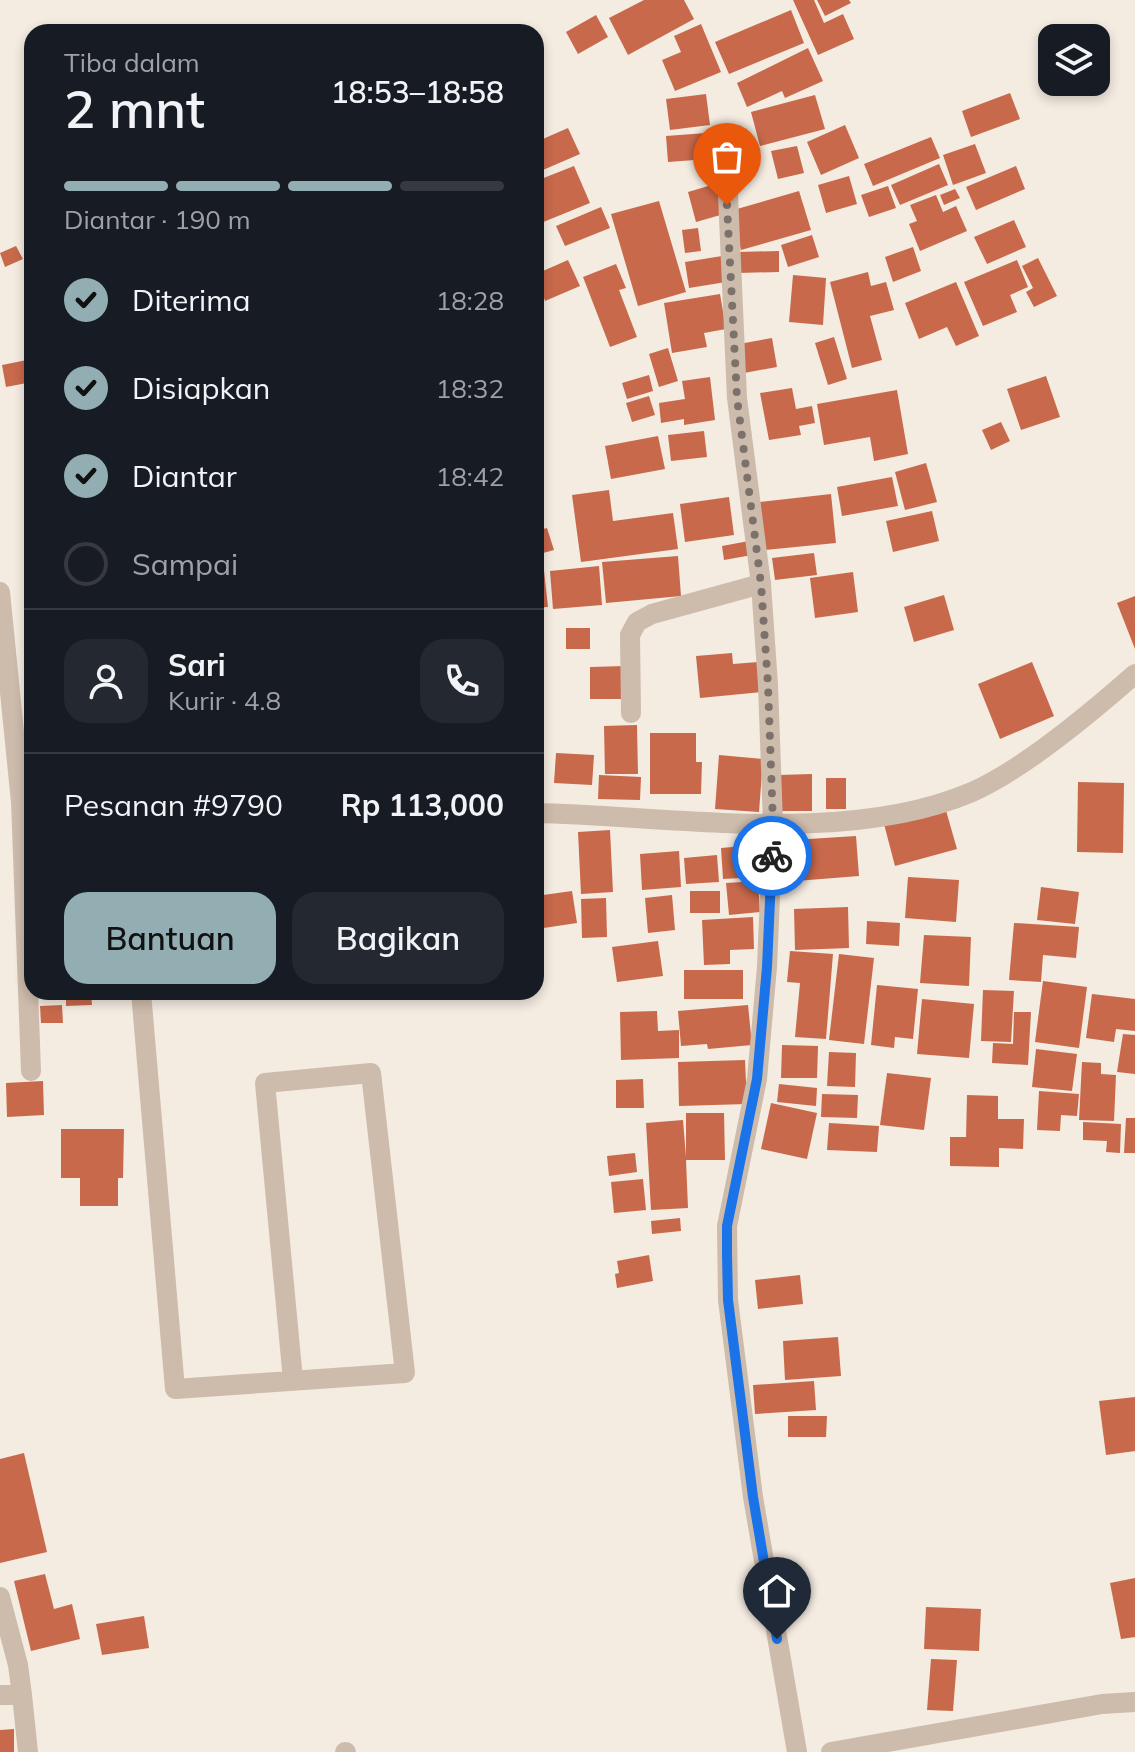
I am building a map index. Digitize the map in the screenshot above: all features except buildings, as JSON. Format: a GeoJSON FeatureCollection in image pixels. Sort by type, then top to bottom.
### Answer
{"type":"FeatureCollection","features":[{"type":"Feature","properties":{"kind":"street"},"geometry":{"type":"LineString","coordinates":[[728,195],[737,398],[761,584],[773,823],[767,967],[757,1079],[727,1226],[728,1300],[753,1497],[797,1752]]}},
{"type":"Feature","properties":{"kind":"street"},"geometry":{"type":"LineString","coordinates":[[631,713],[630,635],[637,622],[652,614],[761,584]]}},
{"type":"Feature","properties":{"kind":"street"},"geometry":{"type":"LineString","coordinates":[[0,592],[24,779]]}},
{"type":"Feature","properties":{"kind":"street"},"geometry":{"type":"LineString","coordinates":[[544,813],[822,823],[911,811],[971,792],[999,777],[1135,674]]}},
{"type":"Feature","properties":{"kind":"street"},"geometry":{"type":"LineString","coordinates":[[0,802],[24,802]]}},
{"type":"Feature","properties":{"kind":"street"},"geometry":{"type":"LineString","coordinates":[[30,1000],[31,1071]]}},
{"type":"Feature","properties":{"kind":"street"},"geometry":{"type":"LineString","coordinates":[[142,1000],[175,1389],[405,1373],[371,1073],[265,1083],[293,1380]]}},
{"type":"Feature","properties":{"kind":"street"},"geometry":{"type":"LineString","coordinates":[[0,1597],[18,1665],[28,1752]]}},
{"type":"Feature","properties":{"kind":"street"},"geometry":{"type":"LineString","coordinates":[[0,1695],[22,1695]]}},
{"type":"Feature","properties":{"kind":"street"},"geometry":{"type":"LineString","coordinates":[[831,1752],[1102,1704],[1135,1702]]}},
{"type":"Feature","properties":{"kind":"way so far"},"geometry":{"type":"LineString","coordinates":[[727,205],[737,398],[761,584],[768,685],[772,856]]}},
{"type":"Feature","properties":{"kind":"route"},"geometry":{"type":"LineString","coordinates":[[772,856],[767,967],[757,1079],[727,1226],[727,1255],[728,1300],[753,1497],[777,1639]]}}]}
